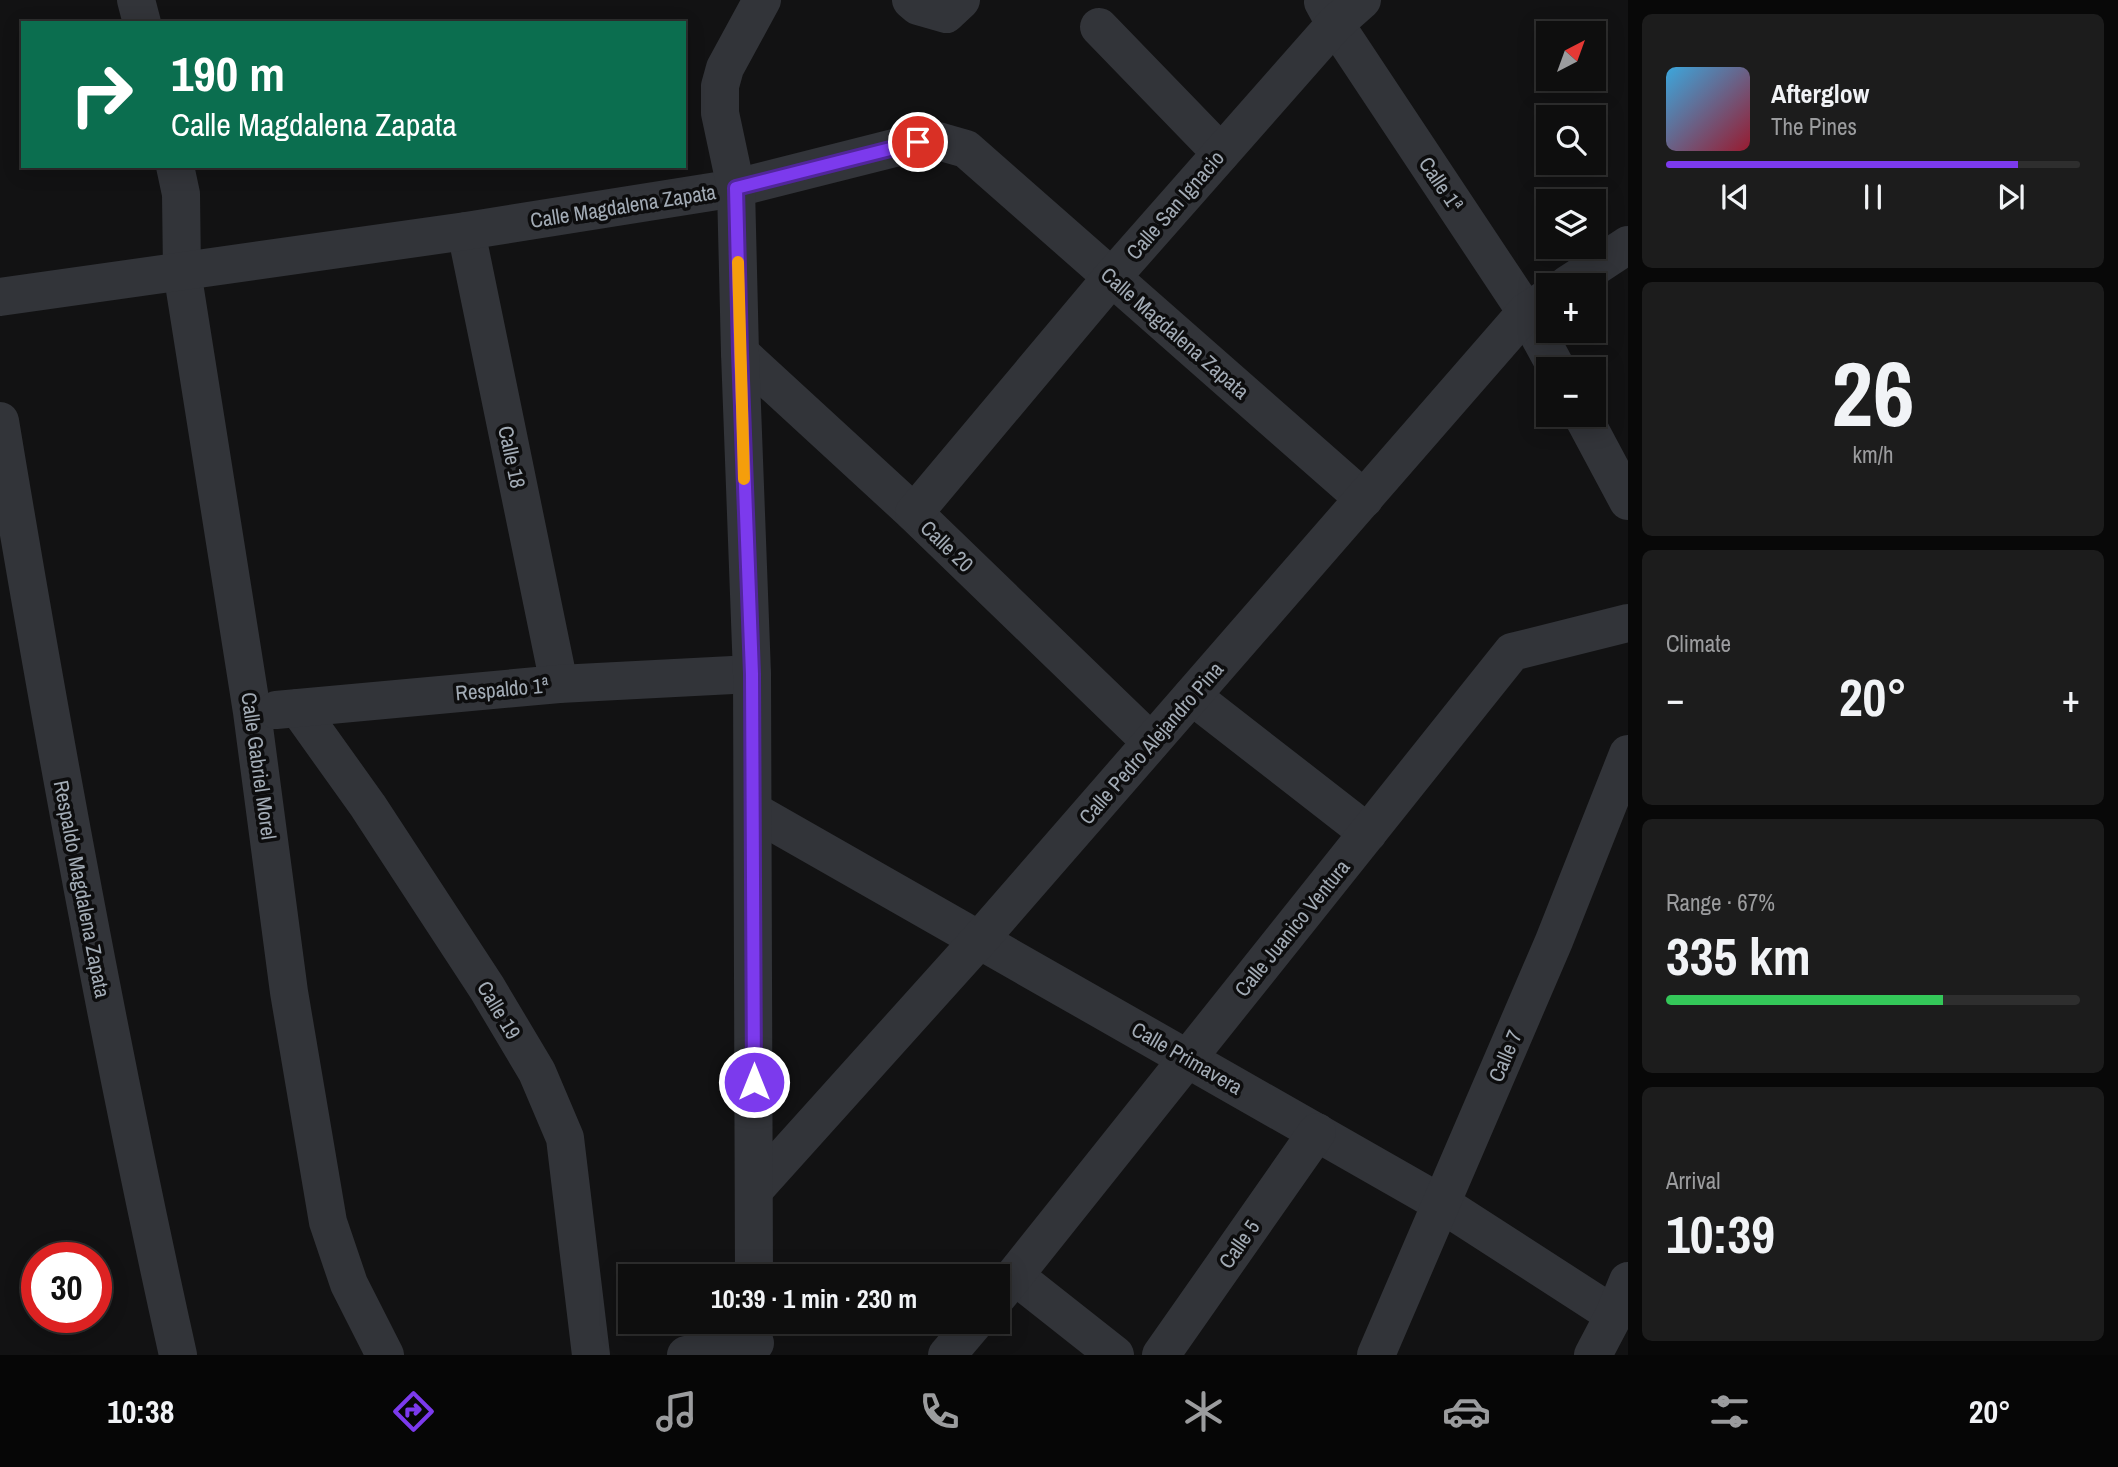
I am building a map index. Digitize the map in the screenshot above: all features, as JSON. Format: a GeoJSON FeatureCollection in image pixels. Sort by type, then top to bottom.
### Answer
{"type":"FeatureCollection","features":[{"type":"Feature","properties":{"kind":"street"},"geometry":{"type":"LineString","coordinates":[[136,0],[141,21]]}},
{"type":"Feature","properties":{"kind":"street"},"geometry":{"type":"LineString","coordinates":[[754,1264],[752,674],[736,188],[720,113],[720,86],[725,68],[762,0]]}},
{"type":"Feature","properties":{"kind":"street"},"geometry":{"type":"LineString","coordinates":[[911,0],[918,6],[946,13],[961,0]]}},
{"type":"Feature","properties":{"kind":"street","name":"Calle San Ignacio"},"geometry":{"type":"LineString","coordinates":[[914,513],[1112,277],[1221,153],[1340,8]]}},
{"type":"Feature","properties":{"kind":"street","name":"Calle 1ª"},"geometry":{"type":"LineString","coordinates":[[1340,8],[1536,302]]}},
{"type":"Feature","properties":{"kind":"street"},"geometry":{"type":"LineString","coordinates":[[1099,27],[1221,153]]}},
{"type":"Feature","properties":{"kind":"street","name":"Calle Magdalena Zapata"},"geometry":{"type":"LineString","coordinates":[[0,297],[466,231],[736,188],[918,142],[938,141],[966,149],[1364,499]]}},
{"type":"Feature","properties":{"kind":"street","name":"Calle Gabriel Morel"},"geometry":{"type":"LineString","coordinates":[[175,168],[181,194],[182,271],[252,712],[289,992],[328,1222],[349,1284],[385,1355]]}},
{"type":"Feature","properties":{"kind":"street","name":"Calle 18"},"geometry":{"type":"LineString","coordinates":[[466,231],[559,684]]}},
{"type":"Feature","properties":{"kind":"street"},"geometry":{"type":"LineString","coordinates":[[1585,273],[1628,245]]}},
{"type":"Feature","properties":{"kind":"street","name":"Calle Pedro Alejandro Pina"},"geometry":{"type":"LineString","coordinates":[[754,1190],[980,939],[1536,305]]}},
{"type":"Feature","properties":{"kind":"street","name":"Calle 20"},"geometry":{"type":"LineString","coordinates":[[740,353],[914,513],[1151,743]]}},
{"type":"Feature","properties":{"kind":"street","name":"Respaldo Magdalena Zapata"},"geometry":{"type":"LineString","coordinates":[[0,421],[81,888],[133,1152],[178,1355]]}},
{"type":"Feature","properties":{"kind":"street"},"geometry":{"type":"LineString","coordinates":[[1588,427],[1628,501]]}},
{"type":"Feature","properties":{"kind":"street","name":"Calle Juanico Ventura"},"geometry":{"type":"LineString","coordinates":[[1010,1281],[1512,652],[1628,623]]}},
{"type":"Feature","properties":{"kind":"street","name":"Respaldo 1ª"},"geometry":{"type":"LineString","coordinates":[[252,712],[559,684],[752,674]]}},
{"type":"Feature","properties":{"kind":"street"},"geometry":{"type":"LineString","coordinates":[[1192,696],[1368,832]]}},
{"type":"Feature","properties":{"kind":"street","name":"Calle 19"},"geometry":{"type":"LineString","coordinates":[[298,708],[405,863],[487,988],[537,1072],[565,1138],[592,1355]]}},
{"type":"Feature","properties":{"kind":"street","name":"Calle 7"},"geometry":{"type":"LineString","coordinates":[[1376,1355],[1554,942],[1628,754]]}},
{"type":"Feature","properties":{"kind":"street","name":"Calle Primavera"},"geometry":{"type":"LineString","coordinates":[[753,811],[1442,1204],[1621,1298]]}},
{"type":"Feature","properties":{"kind":"street","name":"Calle 5"},"geometry":{"type":"LineString","coordinates":[[1161,1355],[1317,1132]]}},
{"type":"Feature","properties":{"kind":"street"},"geometry":{"type":"LineString","coordinates":[[1010,1289],[1115,1355]]}},
{"type":"Feature","properties":{"kind":"street"},"geometry":{"type":"LineString","coordinates":[[1593,1355],[1621,1298]]}},
{"type":"Feature","properties":{"kind":"street"},"geometry":{"type":"LineString","coordinates":[[947,1355],[965,1334]]}},
{"type":"Feature","properties":{"kind":"street"},"geometry":{"type":"LineString","coordinates":[[686,1355],[755,1340]]}},
{"type":"Feature","properties":{"kind":"slow traffic"},"geometry":{"type":"LineString","coordinates":[[738,262],[744,479]]}},
{"type":"Feature","properties":{"kind":"route"},"geometry":{"type":"LineString","coordinates":[[754,1082],[752,674],[736,188],[918,142]]}}]}
